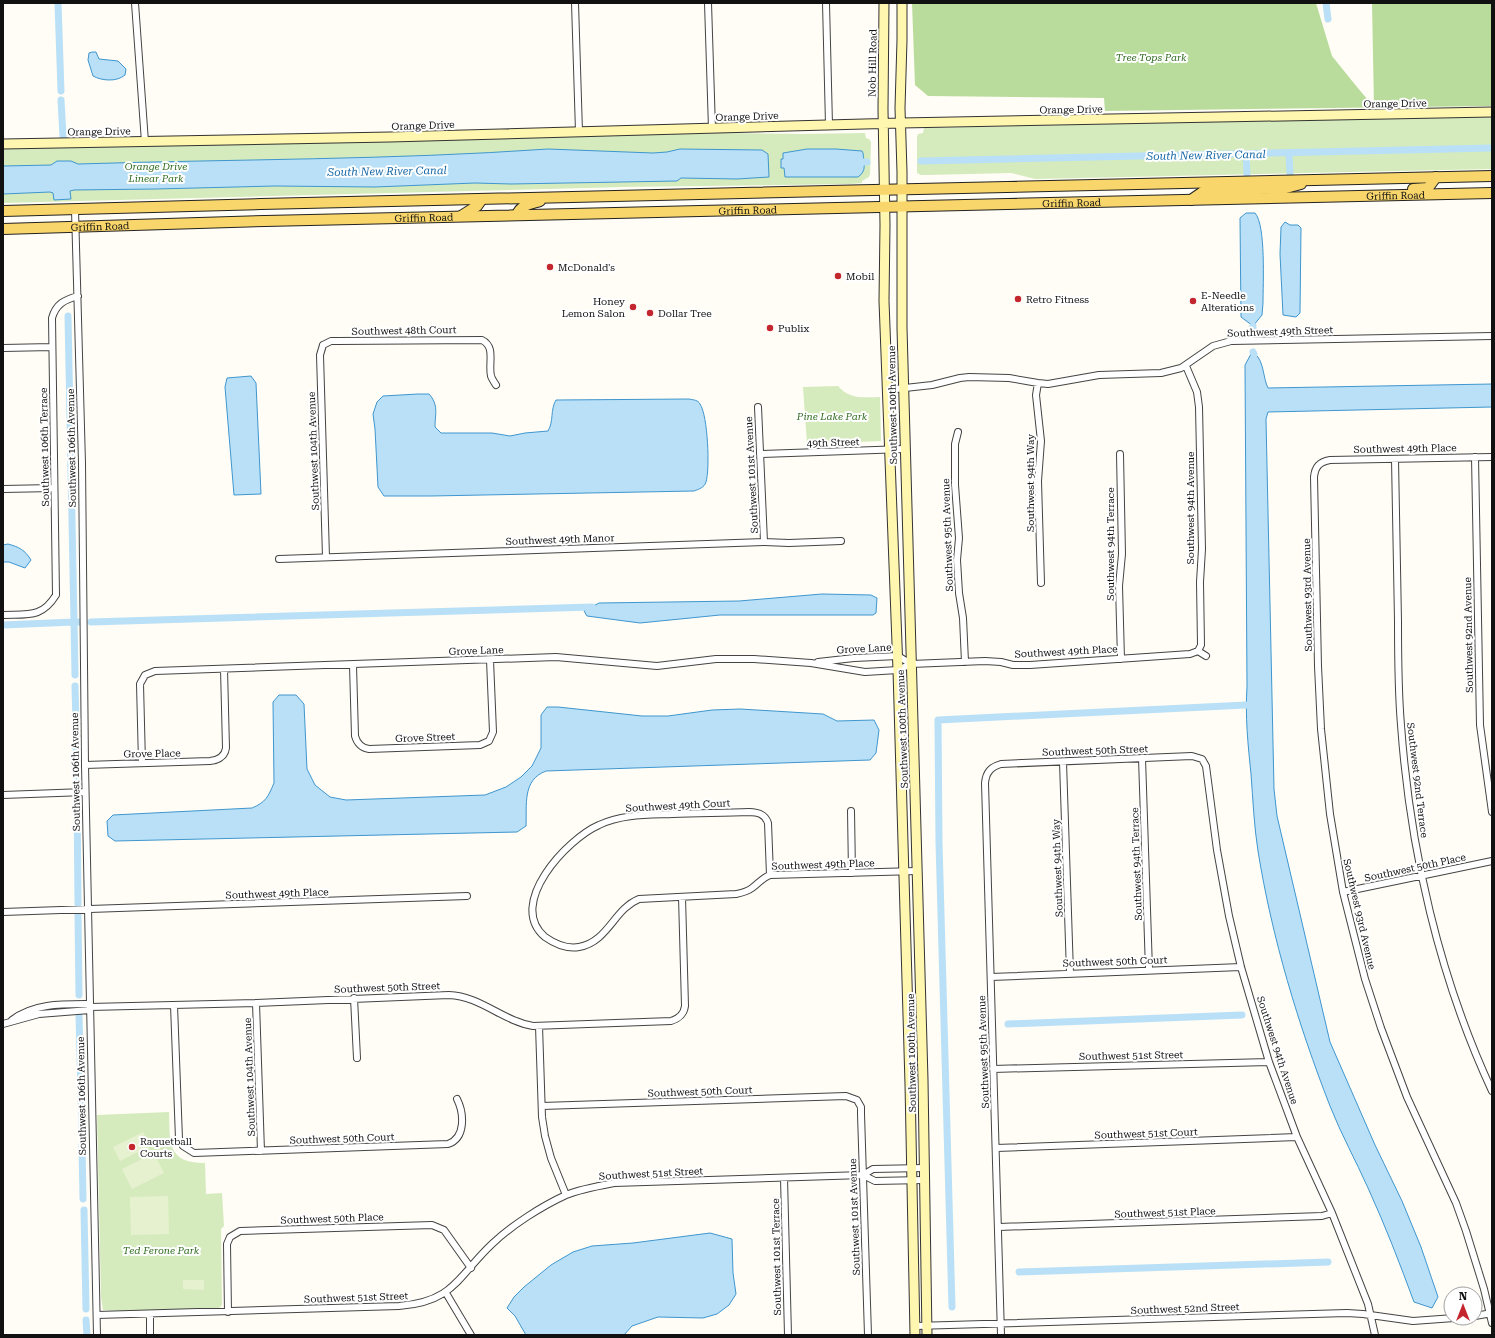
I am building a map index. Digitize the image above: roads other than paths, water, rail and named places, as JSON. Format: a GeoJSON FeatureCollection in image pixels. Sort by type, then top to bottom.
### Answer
{"type":"FeatureCollection","features":[{"type":"Feature","properties":{"kind":"main road","name":"Nob Hill Road"},"geometry":{"type":"LineString","coordinates":[[883,124],[884,3]]}},
{"type":"Feature","properties":{"kind":"main road"},"geometry":{"type":"LineString","coordinates":[[901,123],[902,3]]}},
{"type":"Feature","properties":{"kind":"main road","name":"Orange Drive"},"geometry":{"type":"LineString","coordinates":[[3,144],[712,129],[901,123],[1492,112]]}},
{"type":"Feature","properties":{"kind":"main road","name":"Southwest 100th Avenue"},"geometry":{"type":"LineString","coordinates":[[901,123],[904,450],[917,871],[927,1330]]}},
{"type":"Feature","properties":{"kind":"main road","name":"Southwest 100th Avenue"},"geometry":{"type":"LineString","coordinates":[[883,124],[885,208],[884,302],[898,656],[915,1331]]}},
{"type":"Feature","properties":{"kind":"main road","name":"Griffin Road"},"geometry":{"type":"LineString","coordinates":[[3,211],[1492,176]]}},
{"type":"Feature","properties":{"kind":"main road"},"geometry":{"type":"LineString","coordinates":[[1330,197],[1347,192],[1428,188],[1436,177]]}},
{"type":"Feature","properties":{"kind":"main road"},"geometry":{"type":"LineString","coordinates":[[1191,200],[1204,190],[1286,188],[1310,180]]}},
{"type":"Feature","properties":{"kind":"main road","name":"Griffin Road"},"geometry":{"type":"LineString","coordinates":[[3,229],[76,228],[258,221],[1492,194]]}},
{"type":"Feature","properties":{"kind":"main road"},"geometry":{"type":"LineString","coordinates":[[517,215],[518,211],[523,207],[552,198]]}},
{"type":"Feature","properties":{"kind":"main road"},"geometry":{"type":"LineString","coordinates":[[459,217],[473,210],[482,199]]}},
{"type":"Feature","properties":{"kind":"street"},"geometry":{"type":"LineString","coordinates":[[135,3],[145,142]]}},
{"type":"Feature","properties":{"kind":"street"},"geometry":{"type":"LineString","coordinates":[[575,3],[579,132]]}},
{"type":"Feature","properties":{"kind":"street"},"geometry":{"type":"LineString","coordinates":[[708,3],[712,129]]}},
{"type":"Feature","properties":{"kind":"street"},"geometry":{"type":"LineString","coordinates":[[826,3],[830,125]]}},
{"type":"Feature","properties":{"kind":"street","name":"Southwest 106th Avenue"},"geometry":{"type":"LineString","coordinates":[[75,210],[82,463],[87,910],[97,1335]]}},
{"type":"Feature","properties":{"kind":"street","name":"Southwest 106th Terrace"},"geometry":{"type":"LineString","coordinates":[[3,615],[39,613],[46,609],[56,595],[52,318],[56,307],[61,302],[68,298],[78,296]]}},
{"type":"Feature","properties":{"kind":"street","name":"Southwest 49th Street"},"geometry":{"type":"LineString","coordinates":[[887,390],[932,385],[969,377],[1009,378],[1038,384],[1053,384],[1099,375],[1161,373],[1186,366],[1194,358],[1213,346],[1232,341],[1492,336]]}},
{"type":"Feature","properties":{"kind":"street","name":"Southwest 48th Court"},"geometry":{"type":"LineString","coordinates":[[321,344],[337,341],[482,340],[486,342],[490,351],[491,376],[496,385]]}},
{"type":"Feature","properties":{"kind":"street","name":"Southwest 104th Avenue"},"geometry":{"type":"LineString","coordinates":[[321,344],[320,355],[326,557]]}},
{"type":"Feature","properties":{"kind":"street"},"geometry":{"type":"LineString","coordinates":[[3,348],[52,347]]}},
{"type":"Feature","properties":{"kind":"street","name":"Southwest 94th Avenue"},"geometry":{"type":"LineString","coordinates":[[1186,366],[1197,392],[1199,407],[1202,549],[1200,582],[1201,645],[1198,652]]}},
{"type":"Feature","properties":{"kind":"street","name":"Southwest 94th Way"},"geometry":{"type":"LineString","coordinates":[[1038,384],[1036,395],[1041,441],[1038,481],[1041,583]]}},
{"type":"Feature","properties":{"kind":"street","name":"Southwest 101st Avenue"},"geometry":{"type":"LineString","coordinates":[[758,407],[764,542]]}},
{"type":"Feature","properties":{"kind":"street","name":"Southwest 95th Avenue"},"geometry":{"type":"LineString","coordinates":[[958,432],[955,444],[955,485],[959,538],[959,593],[964,618],[965,662]]}},
{"type":"Feature","properties":{"kind":"street","name":"49th Street"},"geometry":{"type":"LineString","coordinates":[[761,454],[904,450]]}},
{"type":"Feature","properties":{"kind":"street","name":"Southwest 94th Terrace"},"geometry":{"type":"LineString","coordinates":[[1120,454],[1122,554],[1119,586],[1121,658]]}},
{"type":"Feature","properties":{"kind":"street","name":"Southwest 49th Place"},"geometry":{"type":"LineString","coordinates":[[1319,464],[1330,460],[1492,456]]}},
{"type":"Feature","properties":{"kind":"street","name":"Southwest 92nd Avenue"},"geometry":{"type":"LineString","coordinates":[[1475,457],[1480,725],[1492,812]]}},
{"type":"Feature","properties":{"kind":"street","name":"Southwest 92nd Terrace"},"geometry":{"type":"LineString","coordinates":[[1395,459],[1401,724],[1409,801],[1422,876],[1432,920],[1467,1030],[1492,1091]]}},
{"type":"Feature","properties":{"kind":"street","name":"Southwest 93rd Avenue"},"geometry":{"type":"LineString","coordinates":[[1319,464],[1315,471],[1314,477],[1318,666],[1321,729],[1330,814],[1343,892],[1365,980],[1381,1028],[1407,1097],[1453,1197],[1466,1231],[1491,1313],[1492,1323]]}},
{"type":"Feature","properties":{"kind":"street"},"geometry":{"type":"LineString","coordinates":[[3,489],[54,488]]}},
{"type":"Feature","properties":{"kind":"street","name":"Southwest 49th Manor"},"geometry":{"type":"LineString","coordinates":[[279,559],[764,542],[783,543],[841,541]]}},
{"type":"Feature","properties":{"kind":"street"},"geometry":{"type":"LineString","coordinates":[[1198,652],[1206,656]]}},
{"type":"Feature","properties":{"kind":"street","name":"Southwest 49th Place"},"geometry":{"type":"LineString","coordinates":[[911,664],[993,661],[1020,666],[1093,662],[1121,658],[1190,654],[1198,652]]}},
{"type":"Feature","properties":{"kind":"street","name":"Grove Lane"},"geometry":{"type":"LineString","coordinates":[[811,663],[854,658],[898,656],[911,664]]}},
{"type":"Feature","properties":{"kind":"street","name":"Grove Lane"},"geometry":{"type":"LineString","coordinates":[[142,763],[140,687],[143,677],[155,671],[567,658],[643,666],[657,666],[734,658],[811,663],[865,672],[898,670],[911,664]]}},
{"type":"Feature","properties":{"kind":"street","name":"Grove Street"},"geometry":{"type":"LineString","coordinates":[[353,665],[355,736],[359,745],[369,749],[480,745],[490,739],[493,728],[490,660]]}},
{"type":"Feature","properties":{"kind":"street","name":"Grove Place"},"geometry":{"type":"LineString","coordinates":[[85,765],[210,761],[220,758],[225,753],[226,748],[224,669]]}},
{"type":"Feature","properties":{"kind":"street","name":"Southwest 50th Street"},"geometry":{"type":"LineString","coordinates":[[989,770],[1001,764],[1192,756],[1202,759]]}},
{"type":"Feature","properties":{"kind":"street","name":"Southwest 94th Terrace"},"geometry":{"type":"LineString","coordinates":[[1142,758],[1149,970]]}},
{"type":"Feature","properties":{"kind":"street","name":"Southwest 94th Avenue"},"geometry":{"type":"LineString","coordinates":[[1202,759],[1207,770],[1218,855],[1229,916],[1241,968],[1269,1062],[1297,1137],[1332,1213],[1368,1304],[1375,1335]]}},
{"type":"Feature","properties":{"kind":"street","name":"Southwest 94th Way"},"geometry":{"type":"LineString","coordinates":[[1063,762],[1070,973]]}},
{"type":"Feature","properties":{"kind":"street","name":"Southwest 95th Avenue"},"geometry":{"type":"LineString","coordinates":[[989,770],[986,774],[985,783],[1001,1335]]}},
{"type":"Feature","properties":{"kind":"street"},"geometry":{"type":"LineString","coordinates":[[3,795],[85,792]]}},
{"type":"Feature","properties":{"kind":"street"},"geometry":{"type":"LineString","coordinates":[[851,811],[852,873]]}},
{"type":"Feature","properties":{"kind":"street","name":"Southwest 49th Court"},"geometry":{"type":"LineString","coordinates":[[542,934],[535,922],[533,912],[534,895],[541,881],[567,847],[581,835],[599,824],[620,818],[639,815],[749,812],[761,814],[767,819],[769,828],[770,875]]}},
{"type":"Feature","properties":{"kind":"street","name":"Southwest 50th Place"},"geometry":{"type":"LineString","coordinates":[[1343,892],[1492,861]]}},
{"type":"Feature","properties":{"kind":"street","name":"Southwest 49th Place"},"geometry":{"type":"LineString","coordinates":[[542,934],[556,944],[563,946],[577,948],[586,946],[601,937],[631,902],[649,898],[727,895],[744,892],[751,889],[761,880],[770,875],[917,871]]}},
{"type":"Feature","properties":{"kind":"street","name":"Southwest 49th Place"},"geometry":{"type":"LineString","coordinates":[[87,910],[467,896]]}},
{"type":"Feature","properties":{"kind":"street","name":"Southwest 50th Street"},"geometry":{"type":"LineString","coordinates":[[3,1024],[24,1013],[48,1005],[90,1007],[256,1003],[434,996],[461,996],[520,1023],[539,1026],[671,1021],[678,1018],[683,1013],[685,1006],[682,897]]}},
{"type":"Feature","properties":{"kind":"street"},"geometry":{"type":"LineString","coordinates":[[3,912],[87,910]]}},
{"type":"Feature","properties":{"kind":"street","name":"Southwest 50th Court"},"geometry":{"type":"LineString","coordinates":[[991,976],[1241,968]]}},
{"type":"Feature","properties":{"kind":"street"},"geometry":{"type":"LineString","coordinates":[[354,998],[357,1058]]}},
{"type":"Feature","properties":{"kind":"street","name":"Southwest 104th Avenue"},"geometry":{"type":"LineString","coordinates":[[256,1003],[261,1151]]}},
{"type":"Feature","properties":{"kind":"street","name":"Southwest 50th Court"},"geometry":{"type":"LineString","coordinates":[[174,1005],[179,1135],[181,1143],[186,1148],[199,1153],[448,1144],[456,1140],[461,1132],[461,1108],[457,1099]]}},
{"type":"Feature","properties":{"kind":"street"},"geometry":{"type":"LineString","coordinates":[[539,1026],[543,1125],[548,1148],[566,1195]]}},
{"type":"Feature","properties":{"kind":"street","name":"Southwest 51st Street"},"geometry":{"type":"LineString","coordinates":[[993,1069],[1269,1062]]}},
{"type":"Feature","properties":{"kind":"street","name":"Southwest 50th Court"},"geometry":{"type":"LineString","coordinates":[[542,1106],[846,1096],[858,1100]]}},
{"type":"Feature","properties":{"kind":"street","name":"Southwest 101st Avenue"},"geometry":{"type":"LineString","coordinates":[[858,1100],[861,1107],[868,1335]]}},
{"type":"Feature","properties":{"kind":"street","name":"Southwest 51st Court"},"geometry":{"type":"LineString","coordinates":[[996,1148],[1297,1137]]}},
{"type":"Feature","properties":{"kind":"street","name":"Southwest 51st Street"},"geometry":{"type":"LineString","coordinates":[[863,1175],[873,1169],[924,1168]]}},
{"type":"Feature","properties":{"kind":"street","name":"Southwest 51st Street"},"geometry":{"type":"LineString","coordinates":[[97,1315],[150,1315],[413,1305],[446,1293],[492,1244],[520,1222],[566,1195],[596,1186],[614,1183],[863,1175],[876,1181],[924,1180]]}},
{"type":"Feature","properties":{"kind":"street","name":"Southwest 101st Terrace"},"geometry":{"type":"LineString","coordinates":[[784,1178],[788,1335]]}},
{"type":"Feature","properties":{"kind":"street","name":"Southwest 51st Place"},"geometry":{"type":"LineString","coordinates":[[999,1227],[1322,1216],[1332,1213]]}},
{"type":"Feature","properties":{"kind":"street","name":"Southwest 50th Place"},"geometry":{"type":"LineString","coordinates":[[228,1312],[227,1248],[230,1237],[240,1231],[426,1224],[437,1226],[444,1230],[471,1268]]}},
{"type":"Feature","properties":{"kind":"street"},"geometry":{"type":"LineString","coordinates":[[446,1293],[471,1335]]}},
{"type":"Feature","properties":{"kind":"street","name":"Southwest 52nd Street"},"geometry":{"type":"LineString","coordinates":[[915,1331],[1001,1323],[1347,1313],[1413,1321],[1443,1319]]}},
{"type":"Feature","properties":{"kind":"street"},"geometry":{"type":"LineString","coordinates":[[150,1315],[150,1335]]}},
{"type":"Feature","properties":{"kind":"water"},"geometry":{"type":"Polygon","coordinates":[[[96,52],[99,59],[118,61],[126,69],[125,75],[114,80],[101,79],[93,76],[88,60],[89,53],[96,52]]]}},
{"type":"Feature","properties":{"kind":"water"},"geometry":{"type":"Polygon","coordinates":[[[548,149],[653,153],[680,149],[762,150],[768,154],[769,177],[737,179],[681,178],[677,181],[511,184],[475,183],[375,187],[275,186],[74,190],[70,191],[71,199],[54,200],[53,193],[50,192],[3,194],[3,166],[51,165],[57,161],[71,161],[78,164],[313,159],[489,153],[548,149]]]}},
{"type":"Feature","properties":{"kind":"water"},"geometry":{"type":"Polygon","coordinates":[[[807,149],[862,151],[864,163],[863,172],[858,177],[785,177],[784,168],[781,168],[783,153],[807,149]]]}},
{"type":"Feature","properties":{"kind":"water"},"geometry":{"type":"Polygon","coordinates":[[[1246,213],[1255,213],[1259,220],[1262,242],[1262,315],[1253,326],[1241,317],[1240,218],[1246,213]]]}},
{"type":"Feature","properties":{"kind":"water"},"geometry":{"type":"Polygon","coordinates":[[[1285,222],[1290,225],[1298,225],[1301,228],[1300,313],[1296,317],[1283,315],[1280,254],[1281,227],[1285,222]]]}},
{"type":"Feature","properties":{"kind":"water"},"geometry":{"type":"Polygon","coordinates":[[[1251,354],[1255,354],[1258,357],[1262,365],[1268,388],[1492,384],[1492,407],[1268,412],[1266,419],[1274,789],[1277,816],[1330,1042],[1375,1145],[1402,1201],[1421,1247],[1438,1297],[1432,1308],[1414,1302],[1380,1216],[1330,1106],[1307,1044],[1287,980],[1278,948],[1264,884],[1256,832],[1248,741],[1246,698],[1245,365],[1251,354]]]}},
{"type":"Feature","properties":{"kind":"water"},"geometry":{"type":"Polygon","coordinates":[[[251,376],[256,383],[261,494],[234,495],[225,387],[227,378],[251,376]]]}},
{"type":"Feature","properties":{"kind":"water"},"geometry":{"type":"Polygon","coordinates":[[[429,394],[432,398],[436,410],[435,427],[441,433],[492,433],[510,436],[548,431],[556,400],[696,400],[703,410],[708,443],[706,482],[703,487],[694,491],[384,496],[378,487],[373,414],[377,402],[383,396],[429,394]]]}},
{"type":"Feature","properties":{"kind":"water"},"geometry":{"type":"Polygon","coordinates":[[[8,544],[21,549],[29,557],[31,560],[25,568],[9,562],[3,562],[3,545],[8,544]]]}},
{"type":"Feature","properties":{"kind":"water"},"geometry":{"type":"Polygon","coordinates":[[[822,594],[871,595],[877,598],[876,613],[873,615],[720,615],[640,623],[587,616],[584,611],[599,603],[739,601],[822,594]]]}},
{"type":"Feature","properties":{"kind":"water"},"geometry":{"type":"Polygon","coordinates":[[[279,695],[296,695],[304,704],[307,769],[315,785],[330,797],[346,800],[485,795],[506,787],[521,777],[532,766],[541,748],[541,715],[547,707],[642,716],[668,716],[712,710],[740,709],[823,714],[837,721],[874,720],[879,730],[876,753],[870,760],[546,771],[538,775],[529,787],[526,802],[526,826],[517,832],[115,841],[108,836],[107,821],[113,815],[252,808],[264,801],[274,783],[273,702],[279,695]]]}},
{"type":"Feature","properties":{"kind":"water"},"geometry":{"type":"Polygon","coordinates":[[[710,1233],[732,1239],[733,1273],[736,1294],[729,1305],[717,1314],[703,1318],[658,1317],[632,1326],[624,1335],[526,1335],[515,1316],[507,1308],[514,1297],[524,1287],[551,1265],[573,1252],[592,1246],[633,1243],[710,1233]]]}},
{"type":"Feature","properties":{"kind":"waterway"},"geometry":{"type":"LineString","coordinates":[[58,3],[61,91]]}},
{"type":"Feature","properties":{"kind":"waterway"},"geometry":{"type":"LineString","coordinates":[[1326,3],[1328,19]]}},
{"type":"Feature","properties":{"kind":"waterway"},"geometry":{"type":"LineString","coordinates":[[61,100],[63,136]]}},
{"type":"Feature","properties":{"kind":"waterway","name":"South New River Canal"},"geometry":{"type":"LineString","coordinates":[[921,161],[1492,148]]}},
{"type":"Feature","properties":{"kind":"waterway"},"geometry":{"type":"LineString","coordinates":[[1289,153],[1290,173]]}},
{"type":"Feature","properties":{"kind":"waterway"},"geometry":{"type":"LineString","coordinates":[[1246,154],[1247,174]]}},
{"type":"Feature","properties":{"kind":"waterway","name":"South New River Canal"},"geometry":{"type":"LineString","coordinates":[[854,162],[867,162]]}},
{"type":"Feature","properties":{"kind":"waterway"},"geometry":{"type":"LineString","coordinates":[[3,625],[74,622],[68,316]]}},
{"type":"Feature","properties":{"kind":"waterway"},"geometry":{"type":"LineString","coordinates":[[91,622],[592,607]]}},
{"type":"Feature","properties":{"kind":"waterway"},"geometry":{"type":"LineString","coordinates":[[75,675],[74,622],[80,622]]}},
{"type":"Feature","properties":{"kind":"waterway"},"geometry":{"type":"LineString","coordinates":[[75,686],[76,723]]}},
{"type":"Feature","properties":{"kind":"waterway"},"geometry":{"type":"LineString","coordinates":[[952,1307],[939,843],[938,720],[1246,705]]}},
{"type":"Feature","properties":{"kind":"waterway"},"geometry":{"type":"LineString","coordinates":[[76,734],[77,785]]}},
{"type":"Feature","properties":{"kind":"waterway"},"geometry":{"type":"LineString","coordinates":[[77,797],[78,904]]}},
{"type":"Feature","properties":{"kind":"waterway"},"geometry":{"type":"LineString","coordinates":[[78,915],[79,995]]}},
{"type":"Feature","properties":{"kind":"waterway"},"geometry":{"type":"LineString","coordinates":[[79,1015],[82,1133]]}},
{"type":"Feature","properties":{"kind":"waterway"},"geometry":{"type":"LineString","coordinates":[[1008,1024],[1242,1015]]}},
{"type":"Feature","properties":{"kind":"waterway"},"geometry":{"type":"LineString","coordinates":[[82,1145],[83,1199]]}},
{"type":"Feature","properties":{"kind":"waterway"},"geometry":{"type":"LineString","coordinates":[[84,1210],[86,1309]]}},
{"type":"Feature","properties":{"kind":"waterway"},"geometry":{"type":"LineString","coordinates":[[1019,1272],[1328,1262]]}},
{"type":"Feature","properties":{"kind":"waterway"},"geometry":{"type":"LineString","coordinates":[[86,1320],[87,1335]]}},
{"type":"Feature","properties":{"kind":"place","name":"McDonald's"},"geometry":{"type":"Point","coordinates":[550,267]}},
{"type":"Feature","properties":{"kind":"place","name":"Mobil"},"geometry":{"type":"Point","coordinates":[838,276]}},
{"type":"Feature","properties":{"kind":"place","name":"Retro Fitness"},"geometry":{"type":"Point","coordinates":[1018,299]}},
{"type":"Feature","properties":{"kind":"place","name":"E-Needle Alterations"},"geometry":{"type":"Point","coordinates":[1193,301]}},
{"type":"Feature","properties":{"kind":"place","name":"Honey Lemon Salon"},"geometry":{"type":"Point","coordinates":[633,307]}},
{"type":"Feature","properties":{"kind":"place","name":"Dollar Tree"},"geometry":{"type":"Point","coordinates":[650,313]}},
{"type":"Feature","properties":{"kind":"place","name":"Publix"},"geometry":{"type":"Point","coordinates":[770,328]}},
{"type":"Feature","properties":{"kind":"place","name":"Raquetball Courts"},"geometry":{"type":"Point","coordinates":[132,1147]}},
{"type":"Feature","properties":{"kind":"park label","name":"Tree Tops Park"},"geometry":{"type":"Point","coordinates":[1151,57]}},
{"type":"Feature","properties":{"kind":"park label","name":"Orange Drive Linear Park"},"geometry":{"type":"Point","coordinates":[156,172]}},
{"type":"Feature","properties":{"kind":"park label","name":"Pine Lake Park"},"geometry":{"type":"Point","coordinates":[832,416]}},
{"type":"Feature","properties":{"kind":"park label","name":"Ted Ferone Park"},"geometry":{"type":"Point","coordinates":[161,1250]}}]}
